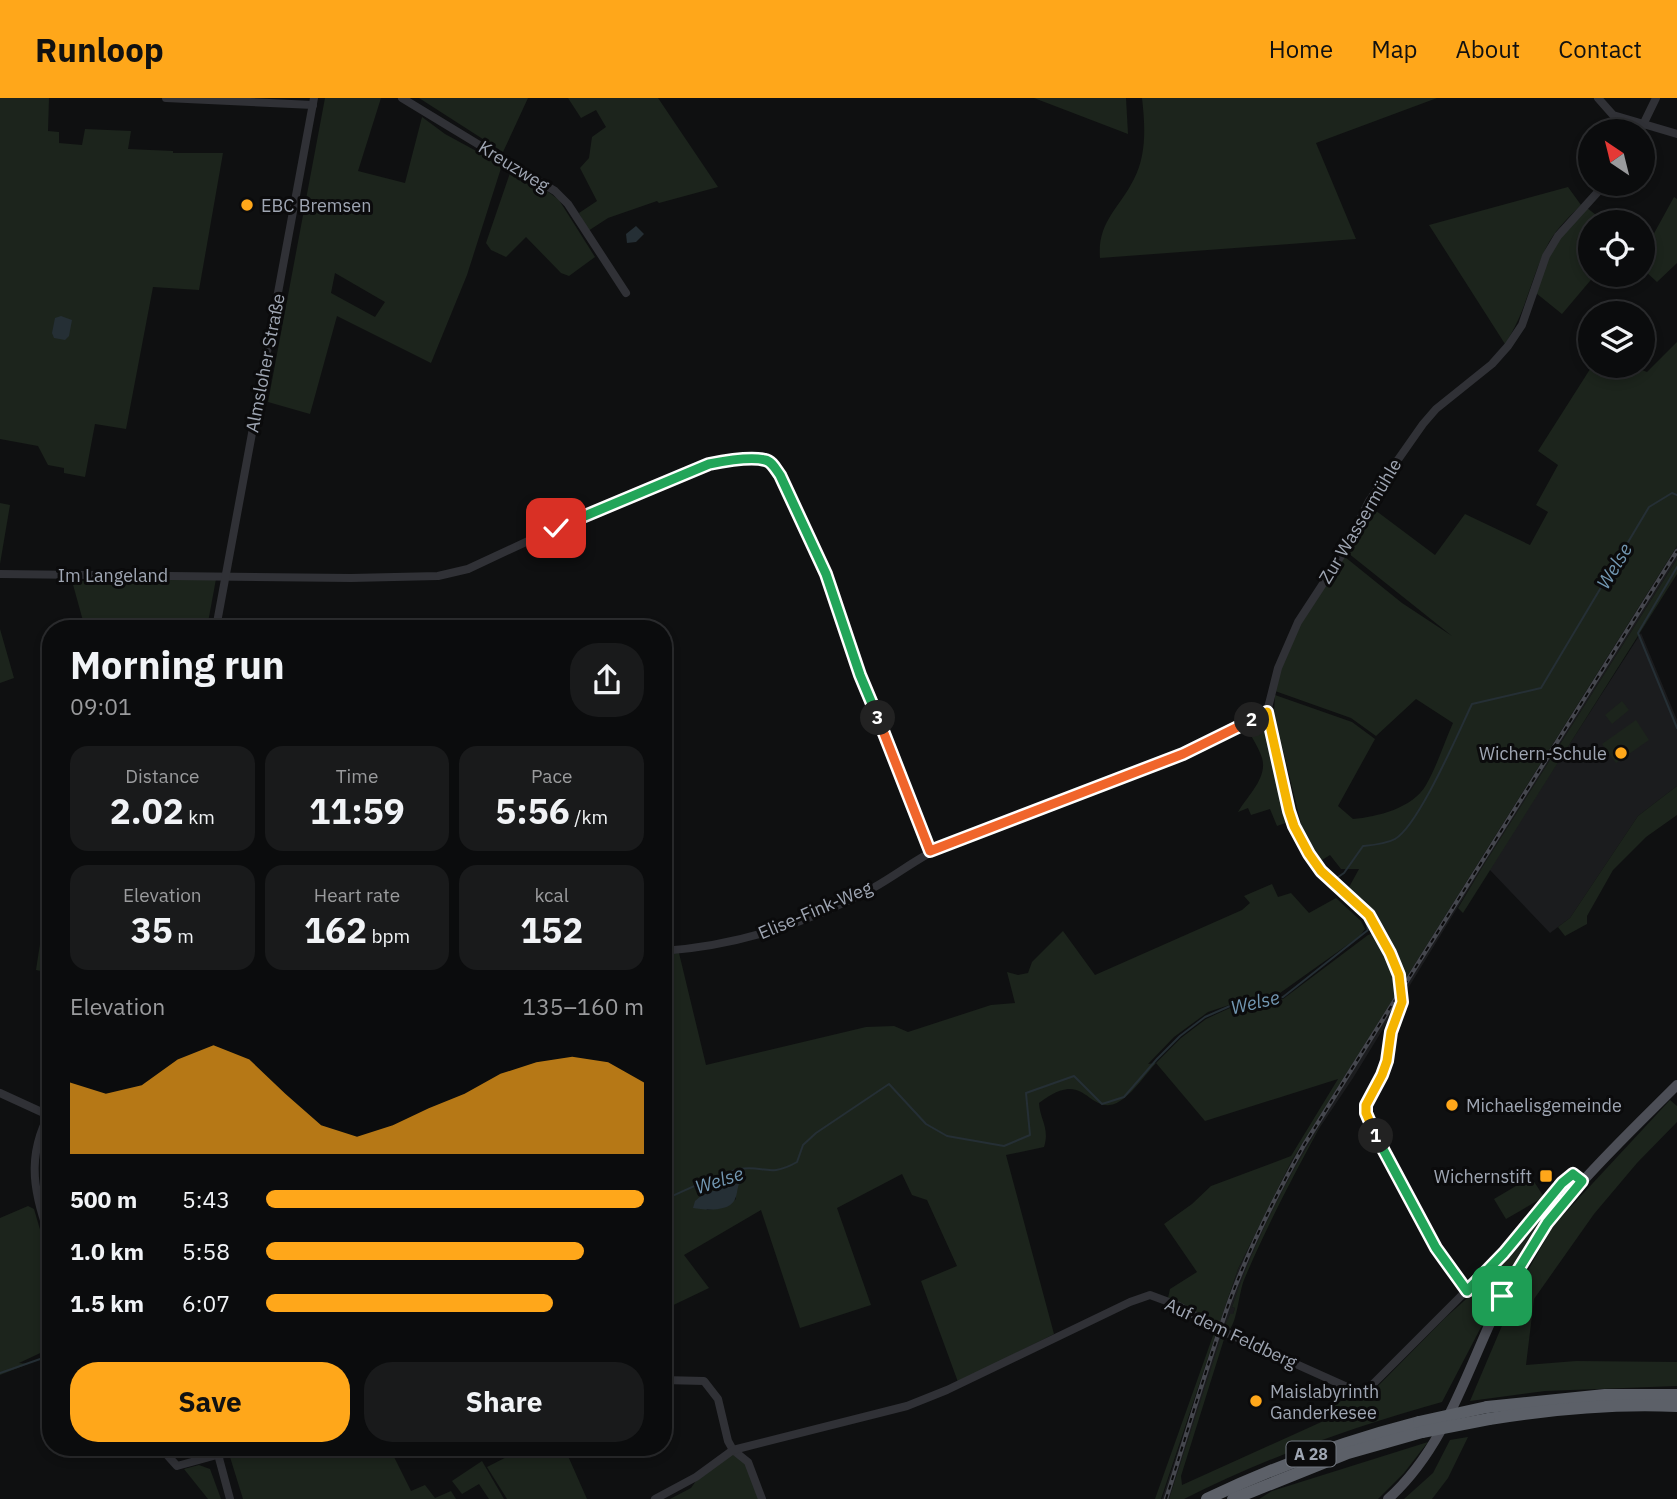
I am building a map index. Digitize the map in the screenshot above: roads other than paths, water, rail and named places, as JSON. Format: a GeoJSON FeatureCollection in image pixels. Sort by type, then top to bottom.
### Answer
{"type":"FeatureCollection","features":[{"type":"Feature","properties":{"kind":"highway","name":"A 28"},"geometry":{"type":"LineString","coordinates":[[1207,1499],[1266,1471],[1310,1455],[1421,1427],[1488,1413],[1605,1395],[1677,1395]]}},
{"type":"Feature","properties":{"kind":"highway","name":"A 28"},"geometry":{"type":"LineString","coordinates":[[1488,1413],[1607,1406],[1677,1406]]}},
{"type":"Feature","properties":{"kind":"highway","name":"A 28"},"geometry":{"type":"LineString","coordinates":[[1233,1499],[1421,1427]]}},
{"type":"Feature","properties":{"kind":"main road"},"geometry":{"type":"LineString","coordinates":[[1388,1499],[1420,1465],[1437,1440],[1507,1288],[1547,1223],[1582,1181],[1674,1093]]}},
{"type":"Feature","properties":{"kind":"street"},"geometry":{"type":"LineString","coordinates":[[166,98],[313,102]]}},
{"type":"Feature","properties":{"kind":"street","name":"Kreuzweg"},"geometry":{"type":"LineString","coordinates":[[402,98],[555,191],[568,204],[625,293]]}},
{"type":"Feature","properties":{"kind":"street"},"geometry":{"type":"LineString","coordinates":[[1598,98],[1612,115],[1622,119]]}},
{"type":"Feature","properties":{"kind":"street"},"geometry":{"type":"LineString","coordinates":[[1647,119],[1656,98]]}},
{"type":"Feature","properties":{"kind":"street","name":"Almsloher Straße"},"geometry":{"type":"LineString","coordinates":[[218,620],[313,102]]}},
{"type":"Feature","properties":{"kind":"street"},"geometry":{"type":"LineString","coordinates":[[1656,130],[1677,134]]}},
{"type":"Feature","properties":{"kind":"street","name":"Zur Wassermühle"},"geometry":{"type":"LineString","coordinates":[[1267,712],[1278,668],[1294,631],[1345,550],[1369,501],[1436,409],[1492,364],[1508,346],[1522,324],[1546,256],[1558,236],[1594,196]]}},
{"type":"Feature","properties":{"kind":"street","name":"Im Langeland"},"geometry":{"type":"LineString","coordinates":[[0,574],[351,578],[438,576],[468,569],[556,528],[709,464],[731,460],[766,460],[780,475],[826,574],[860,675],[930,851]]}},
{"type":"Feature","properties":{"kind":"street"},"geometry":{"type":"LineString","coordinates":[[1267,712],[1294,826],[1309,854],[1369,915],[1399,975],[1402,1002],[1391,1032],[1387,1061],[1366,1105],[1366,1113],[1436,1248],[1467,1291]]}},
{"type":"Feature","properties":{"kind":"street","name":"Elise-Fink-Weg"},"geometry":{"type":"LineString","coordinates":[[672,950],[751,937],[824,910],[872,888],[930,851],[1183,754],[1267,712]]}},
{"type":"Feature","properties":{"kind":"street"},"geometry":{"type":"LineString","coordinates":[[0,1093],[42,1110]]}},
{"type":"Feature","properties":{"kind":"street"},"geometry":{"type":"LineString","coordinates":[[42,1132],[36,1149],[33,1173],[42,1215]]}},
{"type":"Feature","properties":{"kind":"street","name":"Auf dem Feldberg"},"geometry":{"type":"LineString","coordinates":[[655,1499],[696,1477],[733,1450],[907,1406],[1150,1295],[1177,1305],[1220,1330],[1365,1392],[1504,1253],[1562,1183],[1573,1174],[1582,1181]]}},
{"type":"Feature","properties":{"kind":"street"},"geometry":{"type":"LineString","coordinates":[[672,1380],[704,1381],[718,1399],[728,1441],[733,1450],[748,1462],[762,1499]]}},
{"type":"Feature","properties":{"kind":"street"},"geometry":{"type":"LineString","coordinates":[[748,1462],[752,1446]]}},
{"type":"Feature","properties":{"kind":"street"},"geometry":{"type":"LineString","coordinates":[[168,1456],[177,1466],[204,1456]]}},
{"type":"Feature","properties":{"kind":"street"},"geometry":{"type":"LineString","coordinates":[[218,1456],[230,1499]]}},
{"type":"Feature","properties":{"kind":"waterway","name":"Welse"},"geometry":{"type":"LineString","coordinates":[[1335,879],[1344,873],[1363,846],[1391,841],[1405,830],[1426,798],[1472,704],[1541,688],[1649,507],[1672,493],[1677,495]]}},
{"type":"Feature","properties":{"kind":"waterway"},"geometry":{"type":"LineString","coordinates":[[1677,567],[1638,633],[1677,728]]}},
{"type":"Feature","properties":{"kind":"waterway","name":"Welse"},"geometry":{"type":"LineString","coordinates":[[672,1196],[731,1171],[748,1168],[773,1170],[797,1162],[803,1145],[816,1133],[889,1084],[926,1124],[947,1136],[1004,1146],[1030,1135],[1026,1093],[1074,1076],[1102,1104],[1124,1097],[1180,1036],[1205,1017],[1230,1006],[1283,997],[1368,930],[1363,917],[1334,890],[1329,884],[1331,883]]}},
{"type":"Feature","properties":{"kind":"waterway","name":"Welse"},"geometry":{"type":"LineString","coordinates":[[0,1373],[42,1358]]}},
{"type":"Feature","properties":{"kind":"railway"},"geometry":{"type":"LineString","coordinates":[[1166,1499],[1230,1300],[1255,1240],[1304,1145],[1677,551]]}},
{"type":"Feature","properties":{"kind":"place","name":"EBC Bremsen"},"geometry":{"type":"Point","coordinates":[247,205]}},
{"type":"Feature","properties":{"kind":"place","name":"Wichern-Schule"},"geometry":{"type":"Point","coordinates":[1621,753]}},
{"type":"Feature","properties":{"kind":"place","name":"Michaelisgemeinde"},"geometry":{"type":"Point","coordinates":[1452,1105]}},
{"type":"Feature","properties":{"kind":"place","name":"Wichernstift"},"geometry":{"type":"Point","coordinates":[1546,1176]}},
{"type":"Feature","properties":{"kind":"place","name":"Maislabyrinth Ganderkesee"},"geometry":{"type":"Point","coordinates":[1256,1401]}}]}
